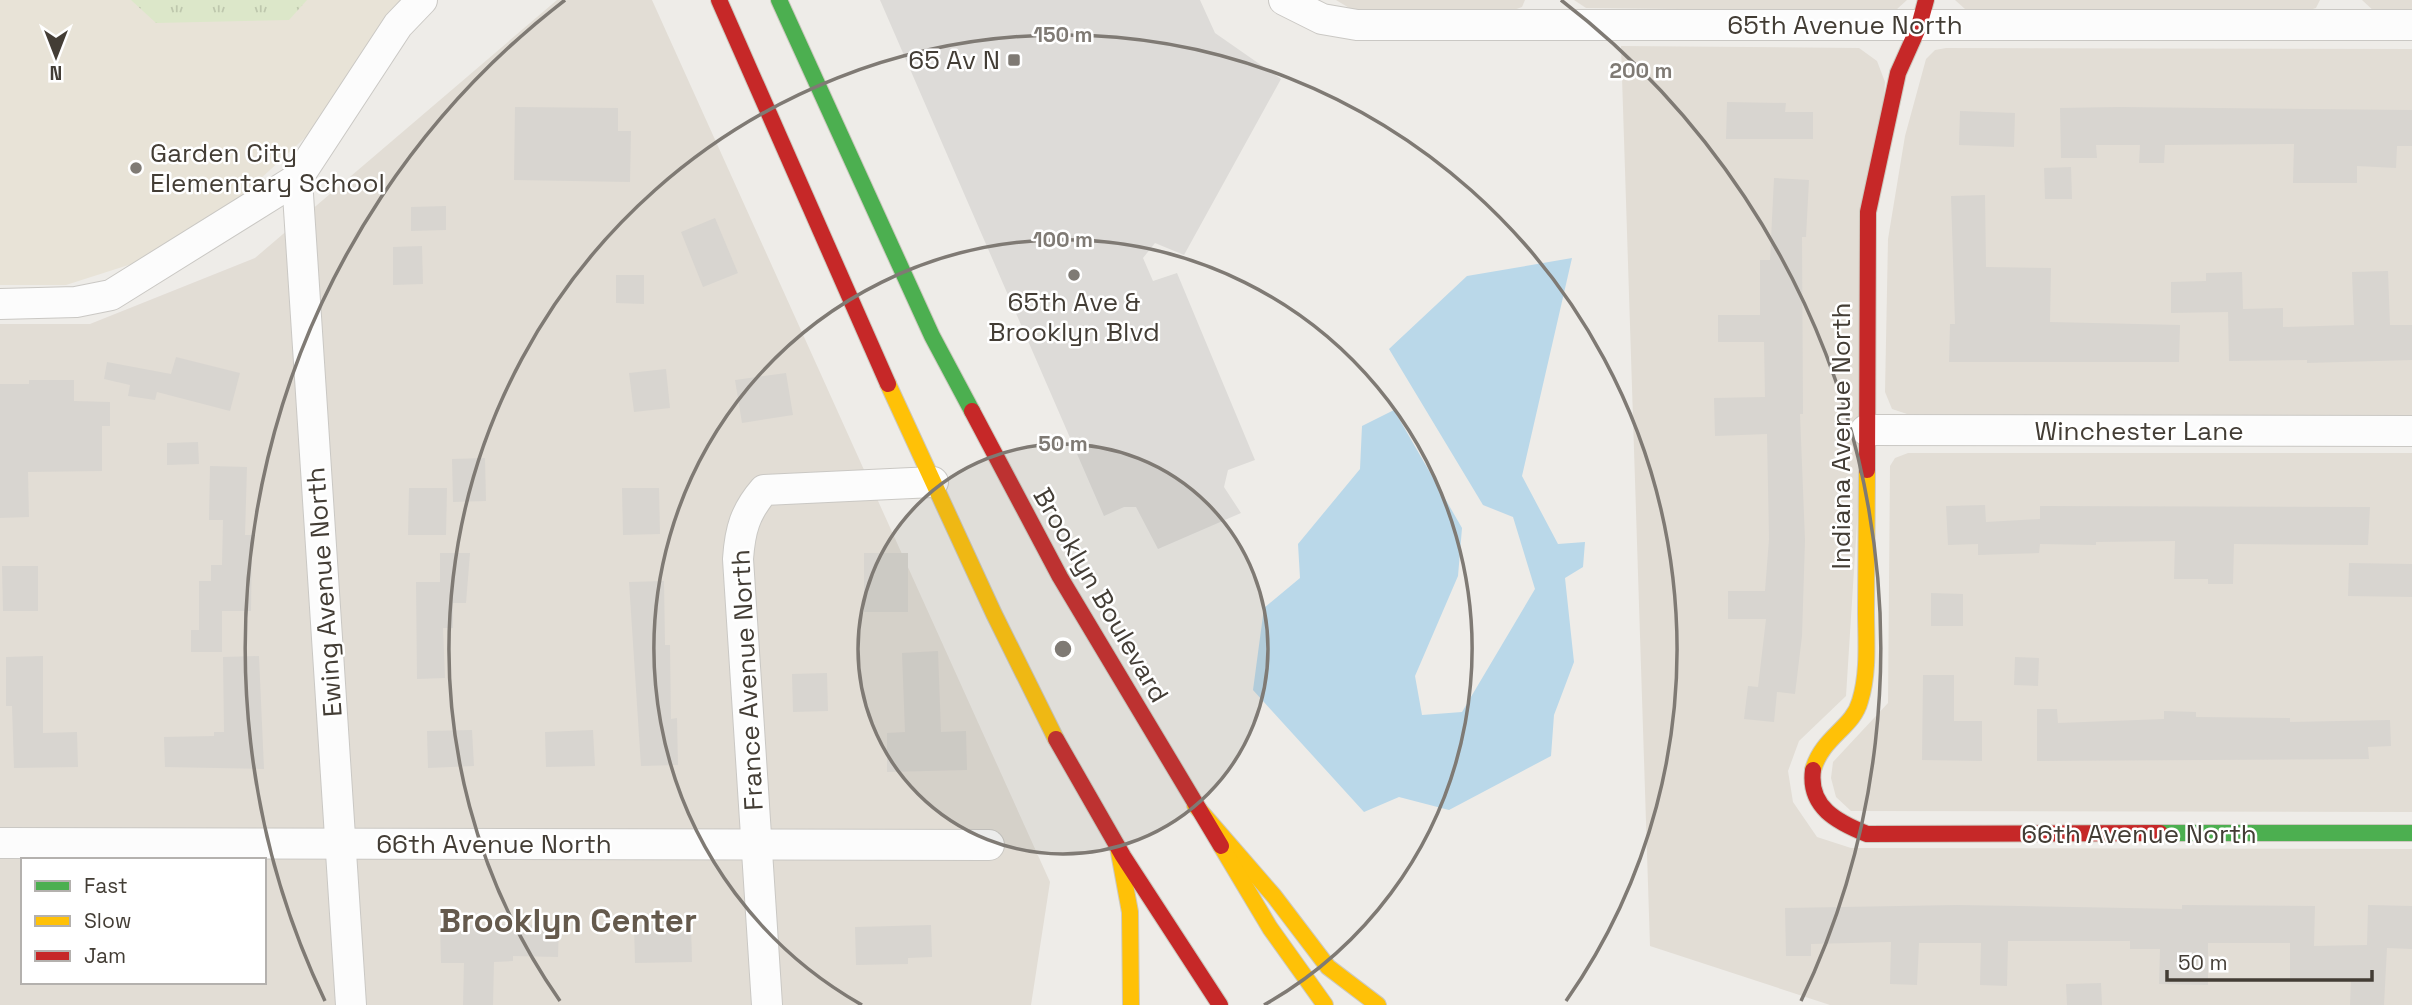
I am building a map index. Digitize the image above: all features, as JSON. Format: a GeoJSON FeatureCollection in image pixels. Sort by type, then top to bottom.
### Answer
{"type":"FeatureCollection","features":[{"type":"Feature","properties":{"kind":"main road"},"geometry":{"type":"LineString","coordinates":[[719,0],[933,482],[1037,701],[1118,846],[1220,1005]]}},
{"type":"Feature","properties":{"kind":"main road","name":"Brooklyn Boulevard"},"geometry":{"type":"LineString","coordinates":[[779,0],[932,336],[1060,577],[1270,928],[1325,1005]]}},
{"type":"Feature","properties":{"kind":"main road","name":"Indiana Avenue North"},"geometry":{"type":"LineString","coordinates":[[1867,834],[1840,825],[1822,811],[1813,791],[1814,764],[1833,735],[1855,715],[1863,685],[1868,212],[1898,73],[1923,13]]}},
{"type":"Feature","properties":{"kind":"main road"},"geometry":{"type":"LineString","coordinates":[[1195,805],[1274,896],[1328,967],[1378,1005]]}},
{"type":"Feature","properties":{"kind":"main road","name":"66th Avenue North"},"geometry":{"type":"LineString","coordinates":[[1867,834],[2412,833]]}},
{"type":"Feature","properties":{"kind":"main road"},"geometry":{"type":"LineString","coordinates":[[1118,846],[1130,912],[1131,1005]]}},
{"type":"Feature","properties":{"kind":"street"},"geometry":{"type":"LineString","coordinates":[[0,304],[76,302],[111,295],[298,179],[398,25],[422,0]]}},
{"type":"Feature","properties":{"kind":"street","name":"65th Avenue North"},"geometry":{"type":"LineString","coordinates":[[1284,0],[1322,19],[1357,25],[1549,12],[2337,12],[2412,25]]}},
{"type":"Feature","properties":{"kind":"street","name":"Ewing Avenue North"},"geometry":{"type":"LineString","coordinates":[[298,179],[351,1005]]}},
{"type":"Feature","properties":{"kind":"street","name":"Winchester Lane"},"geometry":{"type":"LineString","coordinates":[[1866,430],[2412,431]]}},
{"type":"Feature","properties":{"kind":"street","name":"France Avenue North"},"geometry":{"type":"LineString","coordinates":[[767,1005],[738,559],[740,528],[751,505],[764,489],[933,482]]}},
{"type":"Feature","properties":{"kind":"street","name":"66th Avenue North"},"geometry":{"type":"LineString","coordinates":[[0,843],[989,845]]}},
{"type":"Feature","properties":{"kind":"shaded area","name":"Garden City Elementary School"},"geometry":{"type":"Polygon","coordinates":[[[0,0],[418,0],[310,133],[233,204],[141,261],[66,285],[0,285],[0,0]]]}},
{"type":"Feature","properties":{"kind":"shaded area"},"geometry":{"type":"Polygon","coordinates":[[[557,0],[652,0],[1050,882],[1031,1005],[0,1005],[0,324],[90,324],[255,258],[557,0]]]}},
{"type":"Feature","properties":{"kind":"shaded area","name":"65th Ave & Brooklyn Blvd"},"geometry":{"type":"Polygon","coordinates":[[[880,0],[1200,0],[1215,33],[1281,79],[1184,255],[1155,243],[1143,258],[1153,281],[1177,273],[1255,460],[1228,470],[1224,487],[1241,513],[1158,549],[1136,507],[1124,507],[1104,516],[880,0]]]}},
{"type":"Feature","properties":{"kind":"shaded area"},"geometry":{"type":"Polygon","coordinates":[[[1336,0],[1525,0],[1522,7],[1511,11],[1396,16],[1351,9],[1336,0]]]}},
{"type":"Feature","properties":{"kind":"shaded area"},"geometry":{"type":"Polygon","coordinates":[[[1574,0],[1907,0],[1896,10],[1888,11],[1586,8],[1574,0]]]}},
{"type":"Feature","properties":{"kind":"shaded area"},"geometry":{"type":"Polygon","coordinates":[[[1955,0],[2320,0],[2316,8],[2299,13],[1965,9],[1955,0]]]}},
{"type":"Feature","properties":{"kind":"shaded area"},"geometry":{"type":"Polygon","coordinates":[[[2362,0],[2412,0],[2412,11],[2375,12],[2362,0]]]}},
{"type":"Feature","properties":{"kind":"shaded area"},"geometry":{"type":"Polygon","coordinates":[[[1621,46],[1859,48],[1877,61],[1885,82],[1846,696],[1799,741],[1788,771],[1793,802],[1817,837],[1851,848],[2412,849],[2412,1005],[1830,1005],[1650,946],[1621,46]]]}},
{"type":"Feature","properties":{"kind":"shaded area"},"geometry":{"type":"Polygon","coordinates":[[[2412,49],[2412,417],[1910,415],[1892,409],[1885,392],[1888,239],[1905,136],[1926,59],[1935,50],[2412,49]]]}},
{"type":"Feature","properties":{"kind":"shaded area"},"geometry":{"type":"Polygon","coordinates":[[[1908,453],[2412,453],[2412,812],[1851,811],[1836,797],[1831,778],[1833,762],[1888,703],[1890,466],[1895,458],[1908,453]]]}},
{"type":"Feature","properties":{"kind":"green space"},"geometry":{"type":"Polygon","coordinates":[[[131,0],[307,0],[289,20],[156,23],[131,0]]]}},
{"type":"Feature","properties":{"kind":"water"},"geometry":{"type":"Polygon","coordinates":[[[1572,258],[1522,476],[1558,544],[1585,542],[1583,567],[1565,578],[1574,662],[1554,715],[1551,756],[1449,810],[1399,797],[1364,812],[1253,690],[1264,608],[1300,578],[1298,544],[1360,469],[1362,426],[1394,410],[1462,528],[1458,576],[1415,676],[1422,715],[1462,712],[1535,589],[1513,517],[1483,505],[1389,349],[1467,276],[1572,258]]]}},
{"type":"Feature","properties":{"kind":"building"},"geometry":{"type":"Polygon","coordinates":[[[1727,102],[1786,103],[1785,112],[1813,112],[1813,139],[1726,139],[1727,102]]]}},
{"type":"Feature","properties":{"kind":"building"},"geometry":{"type":"Polygon","coordinates":[[[515,107],[618,108],[618,131],[631,131],[630,182],[514,180],[515,107]]]}},
{"type":"Feature","properties":{"kind":"building"},"geometry":{"type":"Polygon","coordinates":[[[2060,108],[2412,110],[2412,146],[2397,146],[2396,168],[2357,166],[2357,183],[2293,183],[2294,144],[2165,145],[2164,163],[2139,163],[2140,145],[2096,145],[2097,158],[2061,158],[2060,108]]]}},
{"type":"Feature","properties":{"kind":"building"},"geometry":{"type":"Polygon","coordinates":[[[1960,111],[2015,113],[2014,147],[1959,145],[1960,111]]]}},
{"type":"Feature","properties":{"kind":"building"},"geometry":{"type":"Polygon","coordinates":[[[2071,167],[2072,199],[2045,199],[2044,168],[2071,167]]]}},
{"type":"Feature","properties":{"kind":"building"},"geometry":{"type":"Polygon","coordinates":[[[1774,178],[1809,180],[1806,237],[1802,237],[1803,414],[1800,414],[1805,540],[1802,636],[1795,694],[1777,692],[1774,722],[1744,719],[1748,686],[1758,687],[1766,619],[1728,619],[1728,591],[1765,591],[1769,539],[1767,434],[1715,436],[1714,398],[1765,397],[1764,342],[1718,342],[1718,315],[1760,315],[1760,260],[1770,260],[1774,178]]]}},
{"type":"Feature","properties":{"kind":"building"},"geometry":{"type":"Polygon","coordinates":[[[1985,195],[1986,267],[2051,268],[2050,322],[2180,325],[2179,362],[1949,362],[1950,324],[1955,324],[1951,196],[1985,195]]]}},
{"type":"Feature","properties":{"kind":"building"},"geometry":{"type":"Polygon","coordinates":[[[446,206],[446,230],[411,231],[411,207],[446,206]]]}},
{"type":"Feature","properties":{"kind":"building"},"geometry":{"type":"Polygon","coordinates":[[[715,218],[738,273],[703,287],[681,232],[715,218]]]}},
{"type":"Feature","properties":{"kind":"building"},"geometry":{"type":"Polygon","coordinates":[[[422,246],[423,284],[393,285],[393,247],[422,246]]]}},
{"type":"Feature","properties":{"kind":"building"},"geometry":{"type":"Polygon","coordinates":[[[2388,271],[2390,325],[2412,325],[2412,360],[2307,363],[2307,360],[2229,361],[2228,312],[2171,313],[2171,282],[2206,281],[2206,273],[2242,272],[2243,309],[2283,308],[2283,327],[2354,325],[2352,272],[2388,271]]]}},
{"type":"Feature","properties":{"kind":"building"},"geometry":{"type":"Polygon","coordinates":[[[616,275],[644,275],[644,304],[616,303],[616,275]]]}},
{"type":"Feature","properties":{"kind":"building"},"geometry":{"type":"Polygon","coordinates":[[[176,357],[240,373],[230,411],[157,392],[155,400],[128,396],[130,385],[104,379],[107,362],[171,374],[176,357]]]}},
{"type":"Feature","properties":{"kind":"building"},"geometry":{"type":"Polygon","coordinates":[[[666,369],[670,408],[634,412],[629,373],[666,369]]]}},
{"type":"Feature","properties":{"kind":"building"},"geometry":{"type":"Polygon","coordinates":[[[786,373],[793,415],[742,423],[735,380],[786,373]]]}},
{"type":"Feature","properties":{"kind":"building"},"geometry":{"type":"Polygon","coordinates":[[[29,380],[74,380],[74,401],[110,402],[110,426],[102,426],[102,471],[28,472],[29,517],[0,518],[0,384],[29,384],[29,380]]]}},
{"type":"Feature","properties":{"kind":"building"},"geometry":{"type":"Polygon","coordinates":[[[198,442],[199,464],[167,465],[167,443],[198,442]]]}},
{"type":"Feature","properties":{"kind":"building"},"geometry":{"type":"Polygon","coordinates":[[[485,458],[486,501],[453,502],[452,459],[485,458]]]}},
{"type":"Feature","properties":{"kind":"building"},"geometry":{"type":"Polygon","coordinates":[[[210,466],[247,467],[245,535],[252,535],[251,611],[222,611],[222,652],[191,652],[191,630],[199,630],[199,581],[211,581],[211,565],[222,565],[223,520],[209,520],[210,466]]]}},
{"type":"Feature","properties":{"kind":"building"},"geometry":{"type":"Polygon","coordinates":[[[409,488],[447,488],[446,535],[408,535],[409,488]]]}},
{"type":"Feature","properties":{"kind":"building"},"geometry":{"type":"Polygon","coordinates":[[[622,488],[659,488],[660,534],[623,535],[622,488]]]}},
{"type":"Feature","properties":{"kind":"building"},"geometry":{"type":"Polygon","coordinates":[[[1985,505],[1986,522],[2040,519],[2040,506],[2370,507],[2368,545],[2234,544],[2233,584],[2208,584],[2208,579],[2174,579],[2175,541],[2096,542],[2096,545],[2040,544],[2039,553],[1978,555],[1978,544],[1948,545],[1946,506],[1985,505]]]}},
{"type":"Feature","properties":{"kind":"building"},"geometry":{"type":"Polygon","coordinates":[[[440,553],[470,553],[466,603],[453,603],[453,628],[443,628],[445,678],[417,679],[416,582],[440,582],[440,553]]]}},
{"type":"Feature","properties":{"kind":"building"},"geometry":{"type":"Polygon","coordinates":[[[864,553],[908,553],[908,612],[864,612],[864,553]]]}},
{"type":"Feature","properties":{"kind":"building"},"geometry":{"type":"Polygon","coordinates":[[[2349,563],[2412,564],[2412,597],[2348,596],[2349,563]]]}},
{"type":"Feature","properties":{"kind":"building"},"geometry":{"type":"Polygon","coordinates":[[[2,566],[38,566],[38,611],[3,611],[2,566]]]}},
{"type":"Feature","properties":{"kind":"building"},"geometry":{"type":"Polygon","coordinates":[[[664,581],[665,645],[670,645],[671,719],[677,718],[678,765],[641,766],[629,582],[664,581]]]}},
{"type":"Feature","properties":{"kind":"building"},"geometry":{"type":"Polygon","coordinates":[[[1931,593],[1963,594],[1963,626],[1931,626],[1931,593]]]}},
{"type":"Feature","properties":{"kind":"building"},"geometry":{"type":"Polygon","coordinates":[[[938,651],[941,732],[966,731],[967,770],[887,772],[887,733],[905,732],[902,653],[938,651]]]}},
{"type":"Feature","properties":{"kind":"building"},"geometry":{"type":"Polygon","coordinates":[[[43,656],[43,733],[77,732],[78,767],[14,768],[12,706],[6,706],[6,657],[43,656]]]}},
{"type":"Feature","properties":{"kind":"building"},"geometry":{"type":"Polygon","coordinates":[[[259,656],[264,769],[165,767],[164,737],[214,736],[214,732],[224,732],[223,657],[259,656]]]}},
{"type":"Feature","properties":{"kind":"building"},"geometry":{"type":"Polygon","coordinates":[[[2015,657],[2039,658],[2038,686],[2014,685],[2015,657]]]}},
{"type":"Feature","properties":{"kind":"building"},"geometry":{"type":"Polygon","coordinates":[[[827,673],[828,711],[793,712],[792,674],[827,673]]]}},
{"type":"Feature","properties":{"kind":"building"},"geometry":{"type":"Polygon","coordinates":[[[1923,675],[1954,675],[1954,721],[1982,721],[1982,761],[1922,760],[1923,675]]]}},
{"type":"Feature","properties":{"kind":"building"},"geometry":{"type":"Polygon","coordinates":[[[2037,709],[2057,709],[2058,723],[2164,719],[2164,711],[2196,712],[2196,717],[2290,718],[2290,722],[2390,720],[2391,746],[2368,747],[2369,759],[2037,761],[2037,709]]]}},
{"type":"Feature","properties":{"kind":"building"},"geometry":{"type":"Polygon","coordinates":[[[472,730],[474,766],[428,768],[427,731],[472,730]]]}},
{"type":"Feature","properties":{"kind":"building"},"geometry":{"type":"Polygon","coordinates":[[[593,730],[595,766],[546,767],[545,732],[593,730]]]}},
{"type":"Feature","properties":{"kind":"building"},"geometry":{"type":"Polygon","coordinates":[[[1957,905],[2182,909],[2182,905],[2315,906],[2314,946],[2367,945],[2368,905],[2412,906],[2412,949],[2387,948],[2384,1005],[2350,1005],[2351,979],[2290,980],[2290,943],[2208,943],[2208,985],[2159,984],[2160,949],[2130,949],[2130,941],[2008,941],[2007,986],[1980,985],[1981,943],[1919,943],[1917,985],[1890,984],[1891,942],[1811,944],[1811,956],[1786,956],[1785,908],[1957,905]]]}},
{"type":"Feature","properties":{"kind":"building"},"geometry":{"type":"Polygon","coordinates":[[[691,924],[692,962],[635,963],[634,925],[691,924]]]}},
{"type":"Feature","properties":{"kind":"building"},"geometry":{"type":"Polygon","coordinates":[[[931,925],[932,957],[908,958],[908,964],[856,965],[855,927],[931,925]]]}},
{"type":"Feature","properties":{"kind":"building"},"geometry":{"type":"Polygon","coordinates":[[[440,926],[559,926],[558,957],[513,956],[513,961],[494,962],[493,1005],[463,1005],[464,963],[441,963],[440,926]]]}},
{"type":"Feature","properties":{"kind":"building"},"geometry":{"type":"Polygon","coordinates":[[[2101,983],[2102,1005],[2067,1005],[2066,984],[2101,983]]]}},
{"type":"Feature","properties":{"kind":"traffic: fast"},"geometry":{"type":"LineString","coordinates":[[779,0],[932,336],[972,411]]}},
{"type":"Feature","properties":{"kind":"traffic: fast"},"geometry":{"type":"LineString","coordinates":[[2160,833],[2412,833]]}},
{"type":"Feature","properties":{"kind":"traffic: slow"},"geometry":{"type":"LineString","coordinates":[[888,384],[994,614],[1056,739]]}},
{"type":"Feature","properties":{"kind":"traffic: slow"},"geometry":{"type":"LineString","coordinates":[[1813,770],[1823,749],[1851,719],[1860,701],[1865,679],[1867,470]]}},
{"type":"Feature","properties":{"kind":"traffic: slow"},"geometry":{"type":"LineString","coordinates":[[1195,805],[1274,896],[1328,967],[1378,1005]]}},
{"type":"Feature","properties":{"kind":"traffic: slow"},"geometry":{"type":"LineString","coordinates":[[1221,846],[1270,928],[1325,1005]]}},
{"type":"Feature","properties":{"kind":"traffic: slow"},"geometry":{"type":"LineString","coordinates":[[1118,847],[1130,912],[1131,1005]]}},
{"type":"Feature","properties":{"kind":"traffic: jam"},"geometry":{"type":"LineString","coordinates":[[719,0],[888,384]]}},
{"type":"Feature","properties":{"kind":"traffic: jam"},"geometry":{"type":"LineString","coordinates":[[1867,470],[1868,212],[1898,73],[1919,26],[1926,0]]}},
{"type":"Feature","properties":{"kind":"traffic: jam"},"geometry":{"type":"LineString","coordinates":[[972,411],[1060,577],[1221,846]]}},
{"type":"Feature","properties":{"kind":"traffic: jam"},"geometry":{"type":"LineString","coordinates":[[1056,739],[1123,856],[1220,1005]]}},
{"type":"Feature","properties":{"kind":"traffic: jam"},"geometry":{"type":"LineString","coordinates":[[1813,770],[1815,794],[1820,803],[1835,818],[1867,834],[2160,833]]}},
{"type":"Feature","properties":{"kind":"place","name":"65 Av N"},"geometry":{"type":"Point","coordinates":[1014,60]}},
{"type":"Feature","properties":{"kind":"place","name":"Garden City Elementary School"},"geometry":{"type":"Point","coordinates":[136,168]}},
{"type":"Feature","properties":{"kind":"place","name":"65th Ave & Brooklyn Blvd"},"geometry":{"type":"Point","coordinates":[1074,275]}},
{"type":"Feature","properties":{"kind":"district","name":"Brooklyn Center"},"geometry":{"type":"Point","coordinates":[568,921]}}]}
